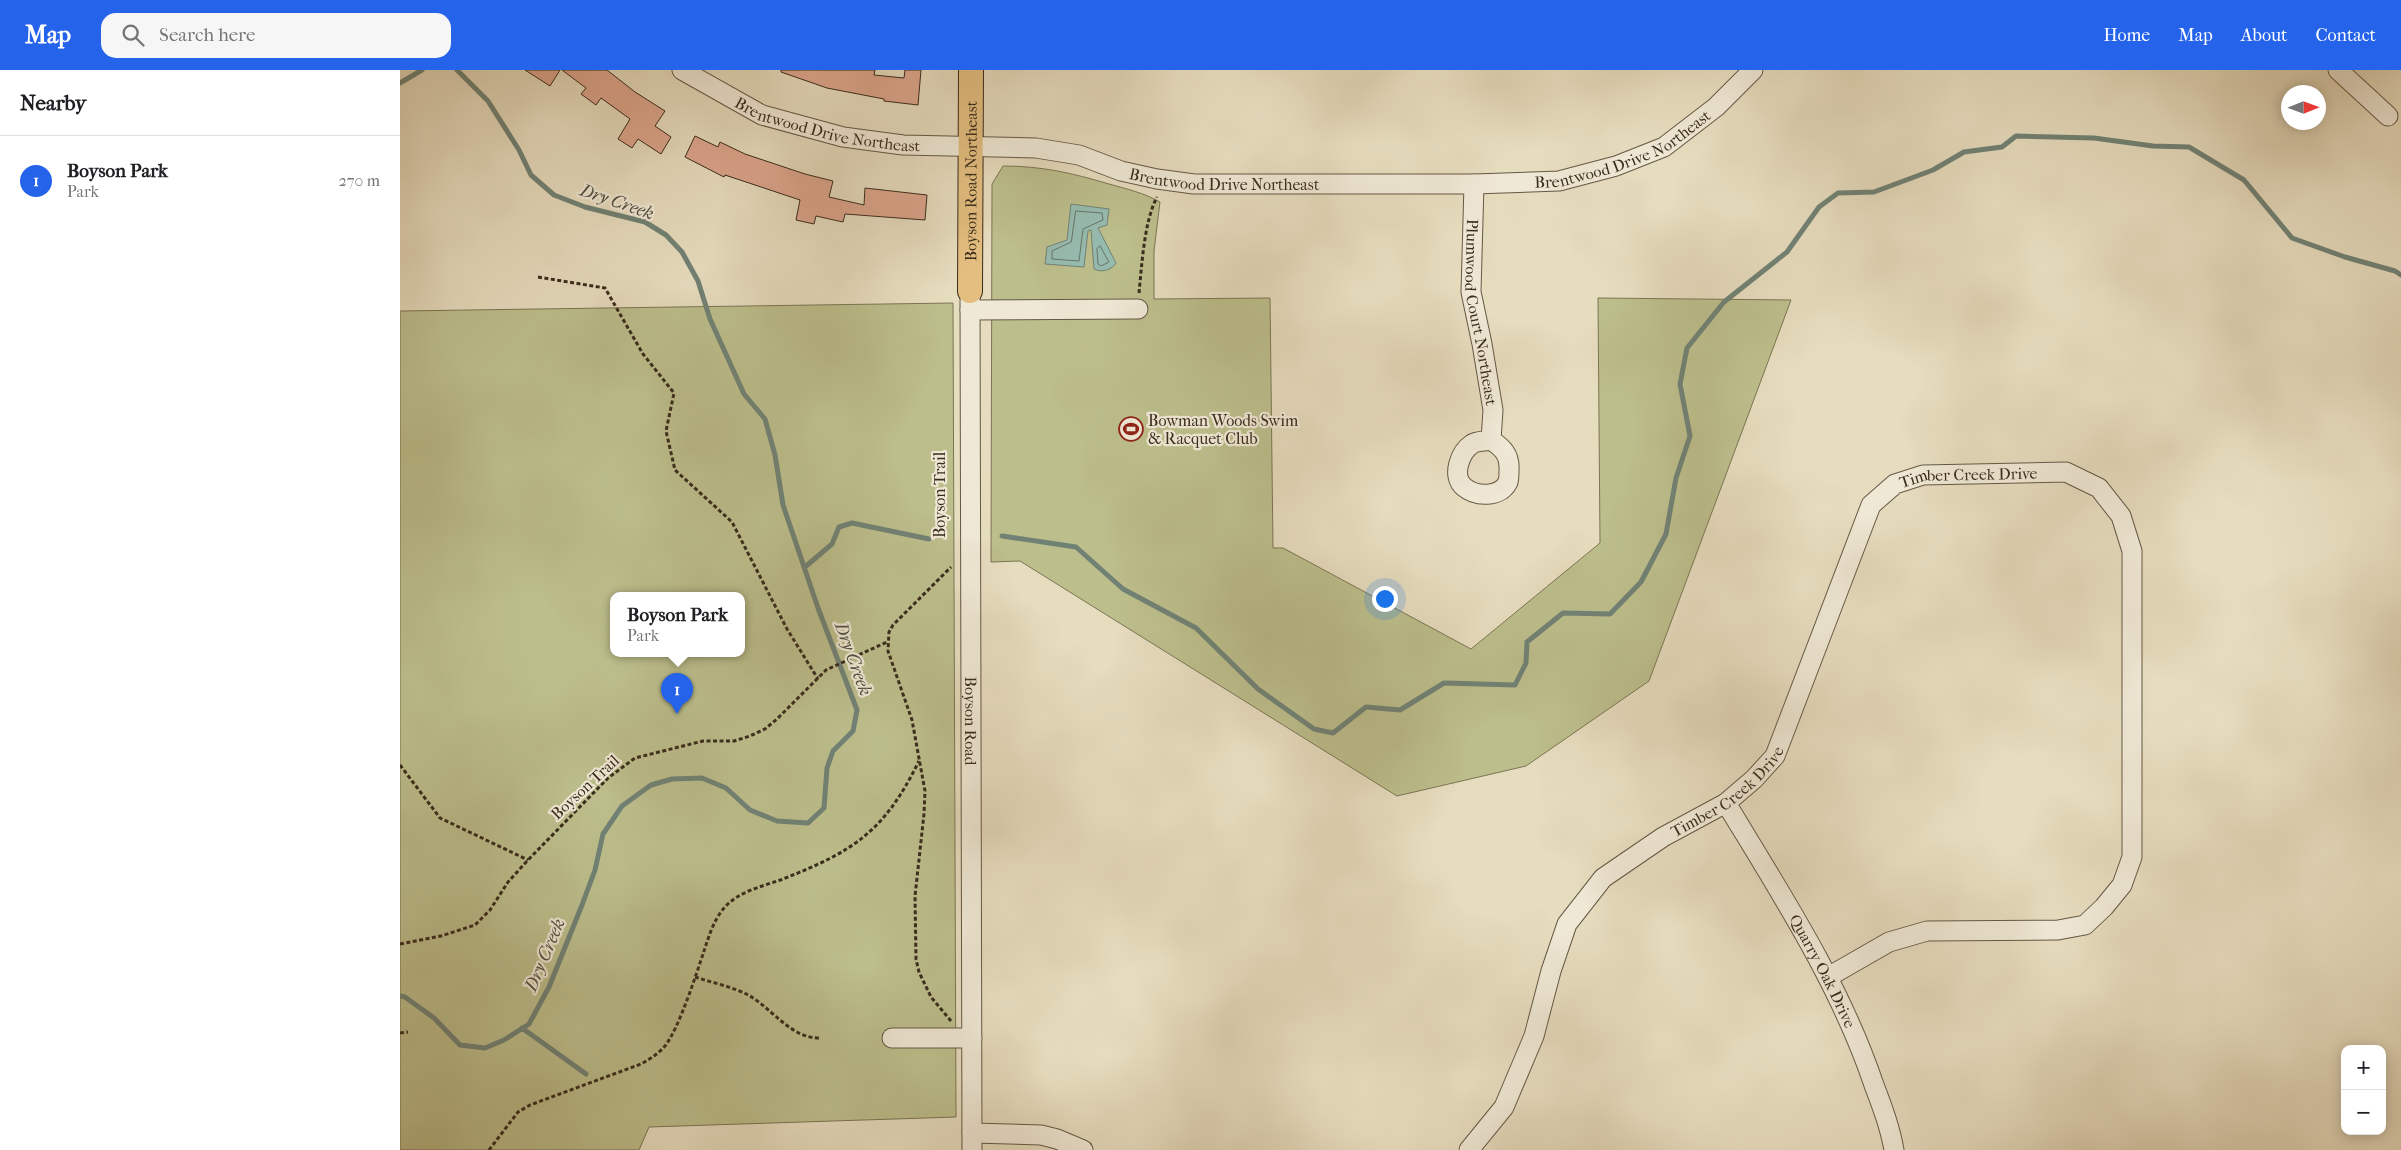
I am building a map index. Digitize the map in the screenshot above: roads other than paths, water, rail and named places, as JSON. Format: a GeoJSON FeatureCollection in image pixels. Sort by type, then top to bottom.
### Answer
{"type":"FeatureCollection","features":[{"type":"Feature","properties":{"kind":"main road","name":"Boyson Road Northeast"},"geometry":{"type":"LineString","coordinates":[[970,301],[971,70]]}},
{"type":"Feature","properties":{"kind":"street","name":"Brentwood Drive Northeast"},"geometry":{"type":"LineString","coordinates":[[682,70],[762,115],[834,134],[903,145],[1036,148],[1079,155],[1121,171],[1194,184],[1474,184],[1559,181],[1616,166],[1664,147],[1716,107],[1753,70]]}},
{"type":"Feature","properties":{"kind":"street"},"geometry":{"type":"LineString","coordinates":[[2338,70],[2388,116]]}},
{"type":"Feature","properties":{"kind":"street","name":"Plumwood Court Northeast"},"geometry":{"type":"LineString","coordinates":[[1474,184],[1471,292],[1493,410],[1491,440]]}},
{"type":"Feature","properties":{"kind":"street"},"geometry":{"type":"LineString","coordinates":[[970,301],[1138,309]]}},
{"type":"Feature","properties":{"kind":"street","name":"Boyson Road"},"geometry":{"type":"LineString","coordinates":[[970,301],[963,1038],[972,1142]]}},
{"type":"Feature","properties":{"kind":"street","name":"Timber Creek Drive"},"geometry":{"type":"LineString","coordinates":[[1469,1150],[1504,1107],[1534,1036],[1551,971],[1567,924],[1603,878],[1663,837],[1726,803],[1754,779],[1775,756],[1871,505],[1895,484],[1923,475],[2066,472],[2100,488],[2122,516],[2132,552],[2132,857],[2122,885],[2104,908],[2085,925],[2058,930],[1927,931],[1889,942],[1828,977]]}},
{"type":"Feature","properties":{"kind":"street","name":"Quarry Oak Drive"},"geometry":{"type":"LineString","coordinates":[[1726,803],[1828,977],[1862,1049],[1891,1132],[1894,1150]]}},
{"type":"Feature","properties":{"kind":"street"},"geometry":{"type":"LineString","coordinates":[[892,1038],[963,1038]]}},
{"type":"Feature","properties":{"kind":"street"},"geometry":{"type":"LineString","coordinates":[[972,1142],[1041,1135],[1057,1139],[1083,1150]]}},
{"type":"Feature","properties":{"kind":"water"},"geometry":{"type":"Polygon","coordinates":[[[1071,204],[1109,209],[1107,225],[1098,228],[1116,263],[1109,269],[1103,271],[1094,269],[1091,230],[1088,231],[1084,267],[1045,264],[1047,247],[1067,240],[1071,204]]]}},
{"type":"Feature","properties":{"kind":"waterway","name":"Dry Creek"},"geometry":{"type":"LineString","coordinates":[[400,83],[422,70]]}},
{"type":"Feature","properties":{"kind":"waterway","name":"Dry Creek"},"geometry":{"type":"LineString","coordinates":[[400,996],[405,997],[434,1018],[460,1045],[485,1048],[504,1040],[529,1024],[549,987],[595,870],[603,834],[622,806],[651,785],[672,779],[702,778],[726,788],[750,810],[777,821],[808,823],[824,808],[827,768],[833,751],[853,731],[857,710],[818,608],[783,505],[775,455],[765,419],[744,394],[710,319],[698,281],[682,252],[666,235],[645,222],[585,207],[554,195],[531,175],[519,150],[488,101],[457,70]]}},
{"type":"Feature","properties":{"kind":"waterway"},"geometry":{"type":"LineString","coordinates":[[1002,536],[1076,547],[1123,589],[1196,628],[1258,689],[1314,729],[1333,733],[1366,707],[1400,710],[1444,683],[1515,685],[1526,663],[1527,642],[1563,613],[1610,614],[1641,582],[1666,534],[1676,478],[1690,436],[1680,384],[1687,348],[1724,302],[1787,252],[1819,207],[1838,193],[1874,192],[1933,170],[1964,152],[2002,147],[2016,136],[2094,138],[2153,146],[2189,147],[2244,180],[2292,238],[2345,257],[2395,271],[2401,275]]}},
{"type":"Feature","properties":{"kind":"waterway"},"geometry":{"type":"LineString","coordinates":[[805,567],[832,544],[839,527],[852,523],[929,539]]}},
{"type":"Feature","properties":{"kind":"waterway"},"geometry":{"type":"LineString","coordinates":[[522,1028],[586,1074]]}},
{"type":"Feature","properties":{"kind":"place","name":"Bowman Woods Swim & Racquet Club"},"geometry":{"type":"Point","coordinates":[1131,429]}},
{"type":"Feature","properties":{"kind":"place","name":"Boyson Park"},"geometry":{"type":"Point","coordinates":[677,714]}}]}
